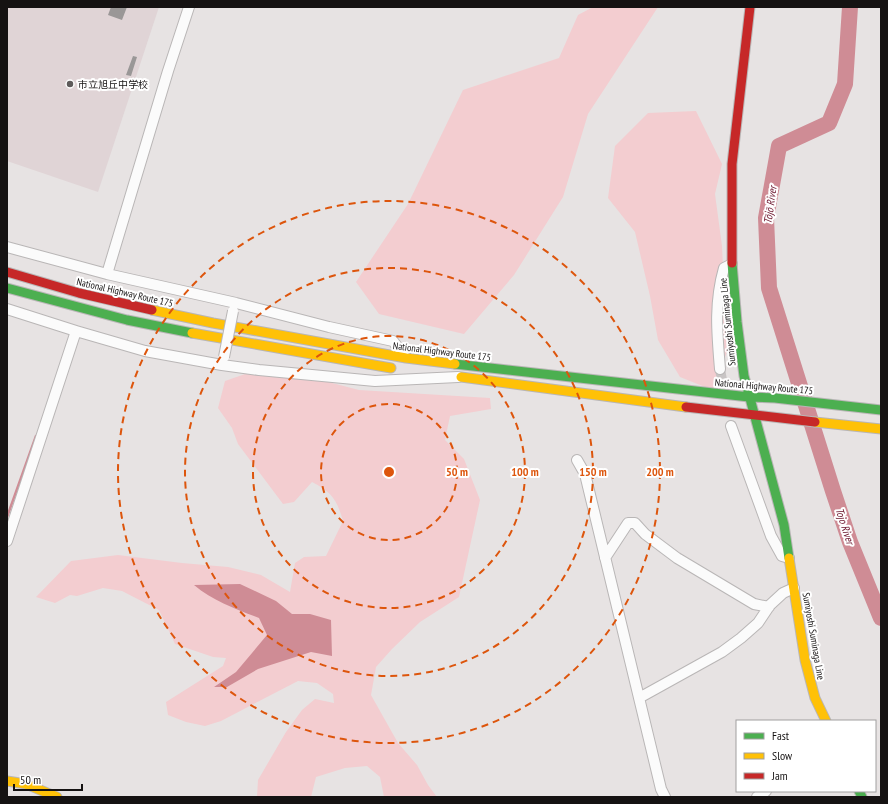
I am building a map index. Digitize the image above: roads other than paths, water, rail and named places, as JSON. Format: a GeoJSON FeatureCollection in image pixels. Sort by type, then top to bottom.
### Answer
{"type":"FeatureCollection","features":[{"type":"Feature","properties":{"kind":"main road","name":"Sumiyoshi Suminaga Line"},"geometry":{"type":"LineString","coordinates":[[750,7],[732,164],[732,264],[744,376],[784,526],[805,660],[815,698],[826,720]]}},
{"type":"Feature","properties":{"kind":"main road","name":"National Highway Route 175"},"geometry":{"type":"LineString","coordinates":[[7,272],[79,293],[146,309],[228,326],[406,358],[749,397],[775,398],[881,410]]}},
{"type":"Feature","properties":{"kind":"main road"},"geometry":{"type":"LineString","coordinates":[[7,288],[128,320],[357,363],[524,387],[754,416],[881,429]]}},
{"type":"Feature","properties":{"kind":"main road"},"geometry":{"type":"LineString","coordinates":[[7,781],[15,781],[39,788],[57,797]]}},
{"type":"Feature","properties":{"kind":"street"},"geometry":{"type":"LineString","coordinates":[[107,274],[168,71],[190,7]]}},
{"type":"Feature","properties":{"kind":"street"},"geometry":{"type":"LineString","coordinates":[[7,247],[235,307],[393,340],[406,358]]}},
{"type":"Feature","properties":{"kind":"street"},"geometry":{"type":"LineString","coordinates":[[720,369],[716,327],[718,287],[724,268],[732,264]]}},
{"type":"Feature","properties":{"kind":"street"},"geometry":{"type":"LineString","coordinates":[[223,361],[235,307]]}},
{"type":"Feature","properties":{"kind":"street"},"geometry":{"type":"LineString","coordinates":[[7,309],[76,331],[145,350],[223,361],[259,370],[375,381],[458,377]]}},
{"type":"Feature","properties":{"kind":"street"},"geometry":{"type":"LineString","coordinates":[[7,541],[76,331]]}},
{"type":"Feature","properties":{"kind":"street"},"geometry":{"type":"LineString","coordinates":[[731,426],[771,536],[782,556],[789,558]]}},
{"type":"Feature","properties":{"kind":"street"},"geometry":{"type":"LineString","coordinates":[[577,460],[585,474],[661,789],[665,797]]}},
{"type":"Feature","properties":{"kind":"street"},"geometry":{"type":"LineString","coordinates":[[605,558],[628,523],[635,523],[645,534],[677,558],[754,604],[769,607]]}},
{"type":"Feature","properties":{"kind":"street"},"geometry":{"type":"LineString","coordinates":[[639,698],[722,652],[742,638],[758,624],[769,607],[783,593],[794,588]]}},
{"type":"Feature","properties":{"kind":"waterway","name":"Tōjō River"},"geometry":{"type":"LineString","coordinates":[[850,7],[845,84],[829,123],[779,146],[766,218],[769,288],[850,542],[881,618]]}},
{"type":"Feature","properties":{"kind":"waterway"},"geometry":{"type":"LineString","coordinates":[[7,517],[36,436]]}},
{"type":"Feature","properties":{"kind":"tunnel"},"geometry":{"type":"LineString","coordinates":[[720,369],[725,397]]}},
{"type":"Feature","properties":{"kind":"place","name":"市立旭丘中学校"},"geometry":{"type":"Point","coordinates":[70,84]}},
{"type":"Feature","properties":{"kind":"water label","name":"Tojo River"},"geometry":{"type":"Point","coordinates":[845,526]}}]}
